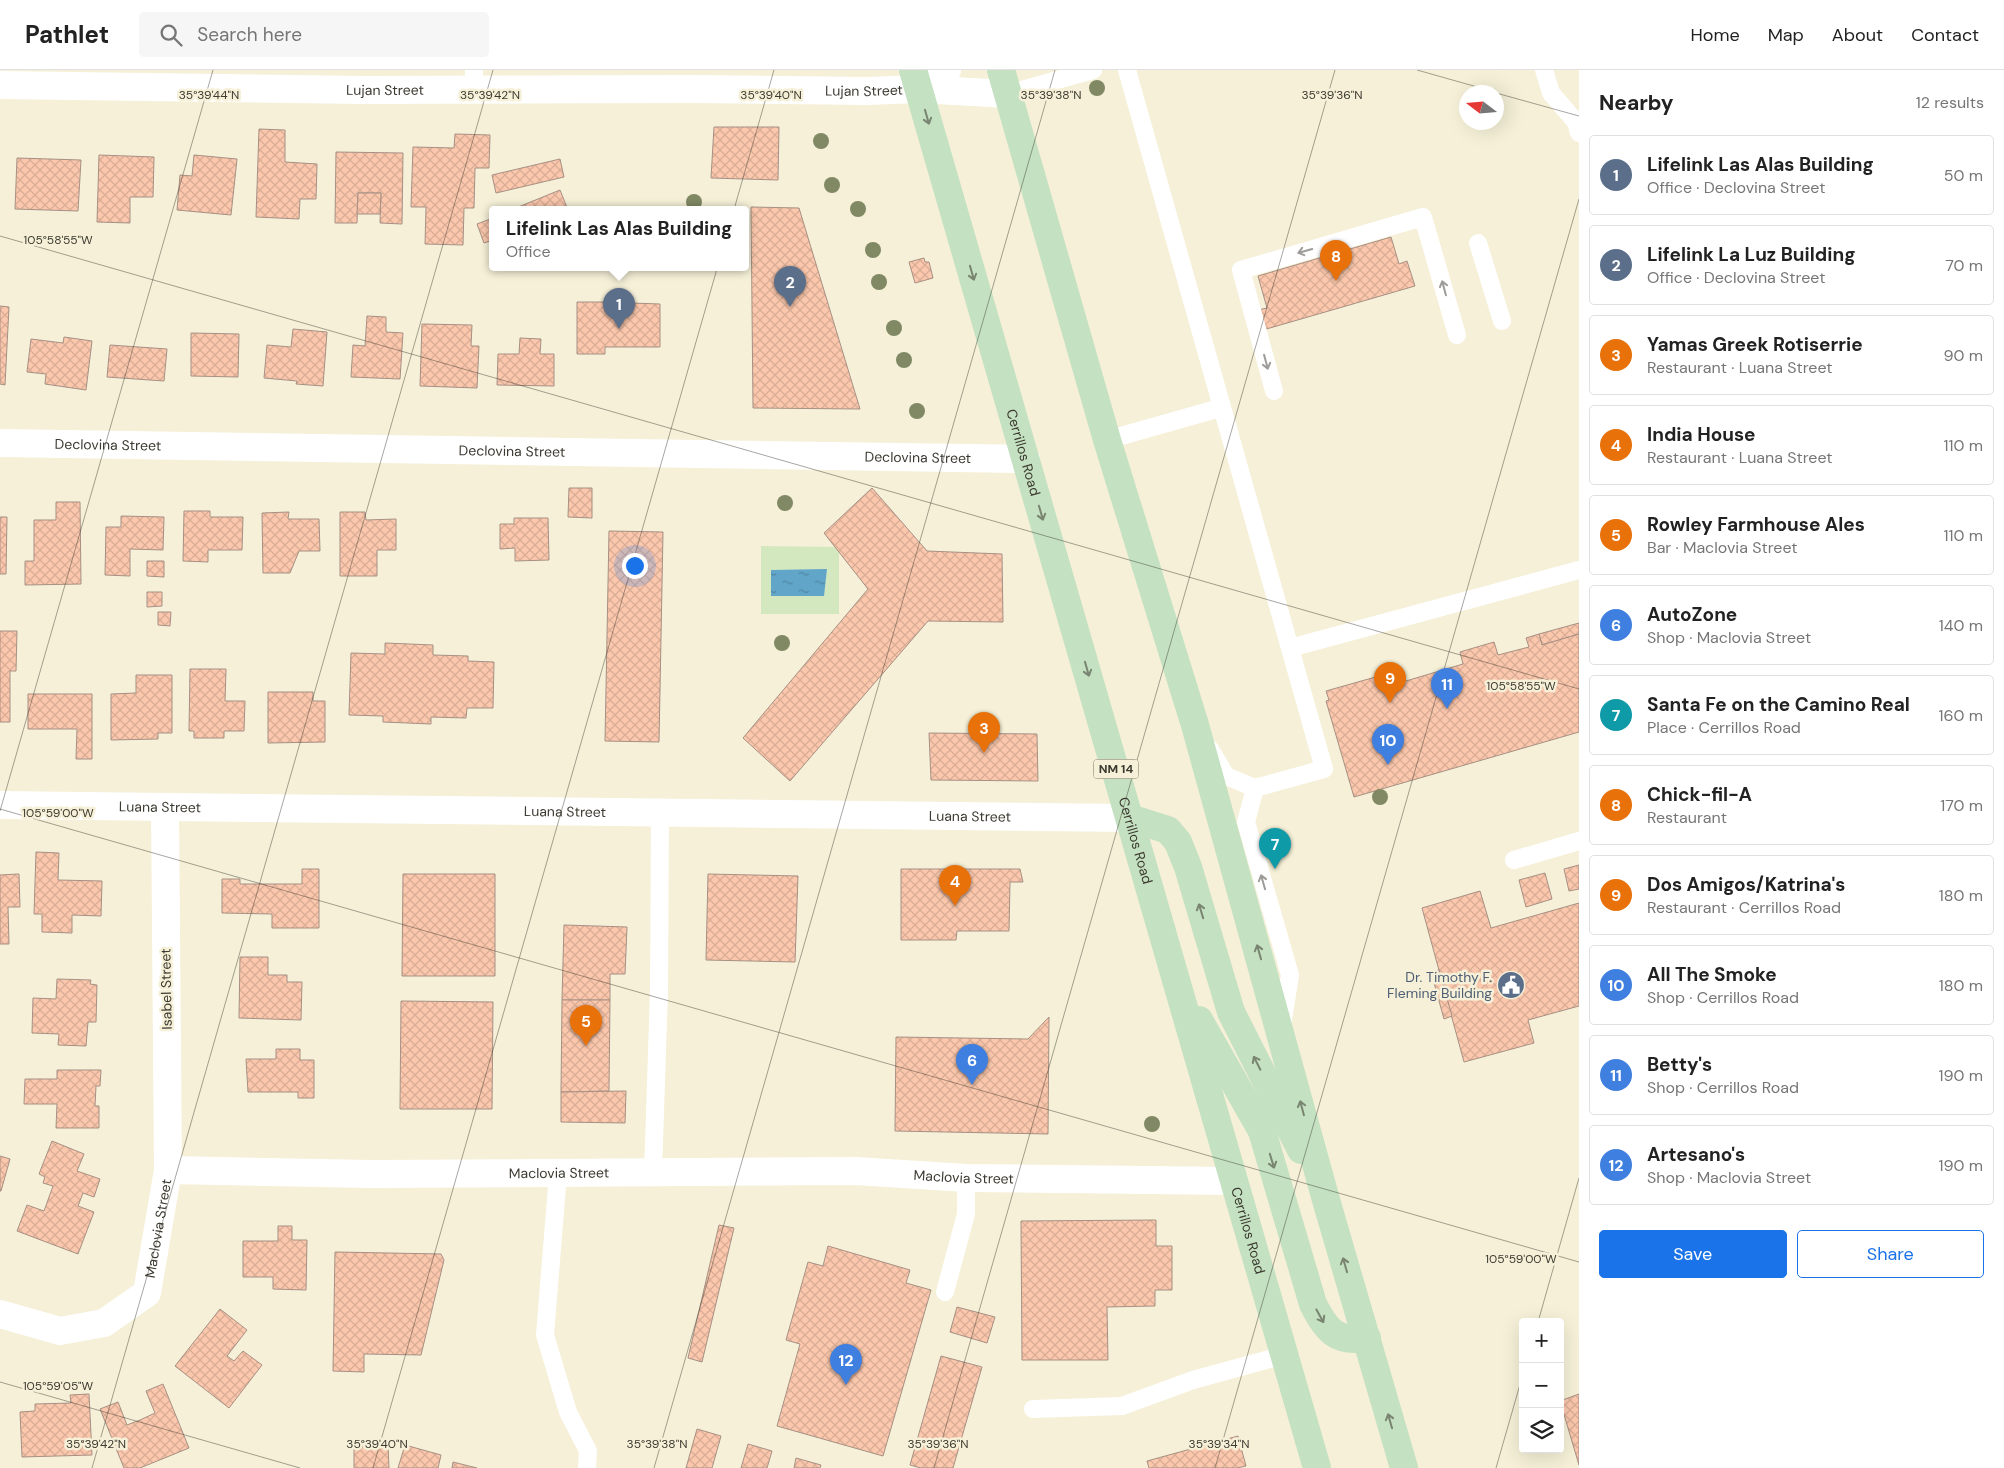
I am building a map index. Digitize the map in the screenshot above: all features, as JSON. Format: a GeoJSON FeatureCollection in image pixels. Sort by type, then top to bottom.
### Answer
{"type":"FeatureCollection","features":[{"type":"Feature","properties":{"kind":"main road","name":"Cerrillos Road"},"geometry":{"type":"LineString","coordinates":[[916,80],[1317,1468]]}},
{"type":"Feature","properties":{"kind":"main road"},"geometry":{"type":"LineString","coordinates":[[1004,82],[1106,440],[1195,725],[1281,1031],[1326,1200],[1404,1468]]}},
{"type":"Feature","properties":{"kind":"main road"},"geometry":{"type":"LineString","coordinates":[[1130,818],[1168,830],[1178,842],[1188,867],[1231,1012],[1326,1200]]}},
{"type":"Feature","properties":{"kind":"main road"},"geometry":{"type":"LineString","coordinates":[[1176,979],[1262,1131],[1313,1304],[1321,1320],[1328,1330],[1351,1341],[1367,1338]]}},
{"type":"Feature","properties":{"kind":"street","name":"Lujan Street"},"geometry":{"type":"LineString","coordinates":[[0,86],[366,90],[474,79],[867,91],[916,80],[947,70]]}},
{"type":"Feature","properties":{"kind":"street","name":"Lujan Street"},"geometry":{"type":"LineString","coordinates":[[916,80],[1004,82]]}},
{"type":"Feature","properties":{"kind":"street","name":"Declovina Street"},"geometry":{"type":"LineString","coordinates":[[0,443],[1026,459]]}},
{"type":"Feature","properties":{"kind":"street","name":"Luana Street"},"geometry":{"type":"LineString","coordinates":[[0,805],[1130,818]]}},
{"type":"Feature","properties":{"kind":"street","name":"Isabel Street"},"geometry":{"type":"LineString","coordinates":[[165,808],[168,1170]]}},
{"type":"Feature","properties":{"kind":"street","name":"Maclovia Street"},"geometry":{"type":"LineString","coordinates":[[0,1314],[60,1331],[104,1323],[147,1293],[168,1170],[371,1174],[653,1174],[856,1171],[966,1178],[1234,1181]]}},
{"type":"Feature","properties":{"kind":"lane"},"geometry":{"type":"LineString","coordinates":[[1004,82],[1093,70]]}},
{"type":"Feature","properties":{"kind":"lane"},"geometry":{"type":"LineString","coordinates":[[1127,70],[1220,408],[1324,769],[1255,788],[1226,776],[1195,725]]}},
{"type":"Feature","properties":{"kind":"lane"},"geometry":{"type":"LineString","coordinates":[[1544,70],[1551,93],[1576,122],[1579,133]]}},
{"type":"Feature","properties":{"kind":"lane"},"geometry":{"type":"LineString","coordinates":[[1274,391],[1241,270],[1423,217],[1457,335]]}},
{"type":"Feature","properties":{"kind":"lane"},"geometry":{"type":"LineString","coordinates":[[1478,243],[1502,321]]}},
{"type":"Feature","properties":{"kind":"lane"},"geometry":{"type":"LineString","coordinates":[[1106,440],[1220,408]]}},
{"type":"Feature","properties":{"kind":"lane"},"geometry":{"type":"LineString","coordinates":[[1290,648],[1579,570]]}},
{"type":"Feature","properties":{"kind":"lane"},"geometry":{"type":"LineString","coordinates":[[1255,788],[1246,822],[1290,975],[1281,1031]]}},
{"type":"Feature","properties":{"kind":"lane"},"geometry":{"type":"LineString","coordinates":[[653,1174],[660,813]]}},
{"type":"Feature","properties":{"kind":"lane"},"geometry":{"type":"LineString","coordinates":[[1514,860],[1579,841]]}},
{"type":"Feature","properties":{"kind":"lane"},"geometry":{"type":"LineString","coordinates":[[558,1174],[545,1335],[568,1412],[588,1451],[587,1468]]}},
{"type":"Feature","properties":{"kind":"lane"},"geometry":{"type":"LineString","coordinates":[[945,1292],[966,1214],[966,1178]]}},
{"type":"Feature","properties":{"kind":"lane"},"geometry":{"type":"LineString","coordinates":[[1033,1409],[1122,1406],[1193,1380],[1284,1355]]}},
{"type":"Feature","properties":{"kind":"green space"},"geometry":{"type":"Polygon","coordinates":[[[761,546],[835,547],[839,552],[839,614],[761,614],[761,546]]]}},
{"type":"Feature","properties":{"kind":"water"},"geometry":{"type":"Polygon","coordinates":[[[827,569],[824,596],[771,596],[771,570],[827,569]]]}},
{"type":"Feature","properties":{"kind":"building"},"geometry":{"type":"Polygon","coordinates":[[[714,127],[779,127],[778,180],[711,178],[714,127]]]}},
{"type":"Feature","properties":{"kind":"building"},"geometry":{"type":"Polygon","coordinates":[[[259,129],[285,130],[285,162],[317,164],[316,199],[300,199],[299,219],[256,217],[259,129]]]}},
{"type":"Feature","properties":{"kind":"building"},"geometry":{"type":"Polygon","coordinates":[[[455,134],[490,135],[489,168],[475,168],[474,208],[464,208],[463,245],[425,244],[426,207],[411,207],[413,147],[454,148],[455,134]]]}},
{"type":"Feature","properties":{"kind":"building"},"geometry":{"type":"Polygon","coordinates":[[[336,152],[403,153],[402,224],[380,223],[381,193],[358,193],[357,223],[335,223],[336,152]]]}},
{"type":"Feature","properties":{"kind":"building"},"geometry":{"type":"Polygon","coordinates":[[[99,155],[154,157],[153,197],[130,197],[130,223],[97,222],[99,155]]]}},
{"type":"Feature","properties":{"kind":"building"},"geometry":{"type":"Polygon","coordinates":[[[194,155],[237,159],[231,215],[177,210],[180,175],[192,176],[194,155]]]}},
{"type":"Feature","properties":{"kind":"building"},"geometry":{"type":"Polygon","coordinates":[[[17,158],[81,160],[78,211],[15,209],[17,158]]]}},
{"type":"Feature","properties":{"kind":"building"},"geometry":{"type":"Polygon","coordinates":[[[560,159],[564,177],[496,193],[492,175],[560,159]]]}},
{"type":"Feature","properties":{"kind":"building"},"geometry":{"type":"Polygon","coordinates":[[[560,190],[566,206],[521,206],[560,190]]]}},
{"type":"Feature","properties":{"kind":"building"},"geometry":{"type":"Polygon","coordinates":[[[358,193],[381,193],[380,214],[357,214],[358,193]]]}},
{"type":"Feature","properties":{"kind":"building"},"geometry":{"type":"Polygon","coordinates":[[[751,207],[799,208],[860,409],[753,408],[751,207]]]}},
{"type":"Feature","properties":{"kind":"building"},"geometry":{"type":"Polygon","coordinates":[[[489,220],[489,241],[484,243],[477,224],[489,220]]]}},
{"type":"Feature","properties":{"kind":"building"},"geometry":{"type":"Polygon","coordinates":[[[1391,237],[1399,264],[1407,261],[1415,286],[1263,330],[1258,310],[1267,308],[1258,276],[1391,237]]]}},
{"type":"Feature","properties":{"kind":"building"},"geometry":{"type":"Polygon","coordinates":[[[924,258],[925,262],[929,262],[933,278],[915,283],[909,262],[924,258]]]}},
{"type":"Feature","properties":{"kind":"building"},"geometry":{"type":"Polygon","coordinates":[[[577,302],[605,302],[605,312],[631,312],[631,303],[660,304],[660,347],[605,347],[605,354],[577,354],[577,302]]]}},
{"type":"Feature","properties":{"kind":"building"},"geometry":{"type":"Polygon","coordinates":[[[0,306],[9,307],[5,385],[0,384],[0,306]]]}},
{"type":"Feature","properties":{"kind":"building"},"geometry":{"type":"Polygon","coordinates":[[[367,316],[386,317],[386,332],[403,333],[400,379],[351,377],[353,345],[365,346],[367,316]]]}},
{"type":"Feature","properties":{"kind":"building"},"geometry":{"type":"Polygon","coordinates":[[[422,324],[472,325],[471,346],[479,346],[477,388],[420,386],[422,324]]]}},
{"type":"Feature","properties":{"kind":"building"},"geometry":{"type":"Polygon","coordinates":[[[293,329],[327,332],[323,386],[296,384],[297,381],[264,378],[267,345],[291,347],[293,329]]]}},
{"type":"Feature","properties":{"kind":"building"},"geometry":{"type":"Polygon","coordinates":[[[191,333],[239,334],[238,377],[191,376],[191,333]]]}},
{"type":"Feature","properties":{"kind":"building"},"geometry":{"type":"Polygon","coordinates":[[[64,337],[92,341],[86,390],[45,384],[46,374],[27,372],[31,339],[63,343],[64,337]]]}},
{"type":"Feature","properties":{"kind":"building"},"geometry":{"type":"Polygon","coordinates":[[[520,338],[541,339],[540,354],[554,354],[554,386],[497,385],[498,354],[519,354],[520,338]]]}},
{"type":"Feature","properties":{"kind":"building"},"geometry":{"type":"Polygon","coordinates":[[[110,345],[167,349],[164,381],[107,377],[110,345]]]}},
{"type":"Feature","properties":{"kind":"building"},"geometry":{"type":"Polygon","coordinates":[[[569,488],[592,488],[592,518],[568,517],[569,488]]]}},
{"type":"Feature","properties":{"kind":"building"},"geometry":{"type":"Polygon","coordinates":[[[872,488],[927,551],[1002,554],[1003,622],[928,621],[790,781],[743,738],[868,589],[824,533],[872,488]]]}},
{"type":"Feature","properties":{"kind":"building"},"geometry":{"type":"Polygon","coordinates":[[[56,502],[80,502],[81,584],[25,585],[25,561],[34,561],[34,520],[56,520],[56,502]]]}},
{"type":"Feature","properties":{"kind":"building"},"geometry":{"type":"Polygon","coordinates":[[[184,511],[210,511],[210,517],[243,517],[242,550],[208,550],[208,562],[183,561],[184,511]]]}},
{"type":"Feature","properties":{"kind":"building"},"geometry":{"type":"Polygon","coordinates":[[[289,512],[288,519],[319,519],[320,551],[299,551],[290,573],[263,573],[262,513],[289,512]]]}},
{"type":"Feature","properties":{"kind":"building"},"geometry":{"type":"Polygon","coordinates":[[[340,512],[365,512],[366,520],[396,519],[396,550],[377,550],[377,576],[340,576],[340,512]]]}},
{"type":"Feature","properties":{"kind":"building"},"geometry":{"type":"Polygon","coordinates":[[[121,516],[164,517],[163,550],[130,549],[130,576],[105,575],[106,527],[121,527],[121,516]]]}},
{"type":"Feature","properties":{"kind":"building"},"geometry":{"type":"Polygon","coordinates":[[[0,517],[7,517],[6,574],[0,574],[0,517]]]}},
{"type":"Feature","properties":{"kind":"building"},"geometry":{"type":"Polygon","coordinates":[[[514,518],[548,518],[549,560],[515,561],[515,548],[500,549],[500,524],[514,524],[514,518]]]}},
{"type":"Feature","properties":{"kind":"building"},"geometry":{"type":"Polygon","coordinates":[[[609,531],[663,532],[659,742],[605,741],[609,531]]]}},
{"type":"Feature","properties":{"kind":"building"},"geometry":{"type":"Polygon","coordinates":[[[147,561],[164,561],[164,577],[147,576],[147,561]]]}},
{"type":"Feature","properties":{"kind":"building"},"geometry":{"type":"Polygon","coordinates":[[[147,592],[162,592],[162,606],[147,607],[147,592]]]}},
{"type":"Feature","properties":{"kind":"building"},"geometry":{"type":"Polygon","coordinates":[[[158,612],[171,612],[170,626],[158,625],[158,612]]]}},
{"type":"Feature","properties":{"kind":"building"},"geometry":{"type":"Polygon","coordinates":[[[1579,623],[1579,634],[1542,645],[1539,634],[1579,623]]]}},
{"type":"Feature","properties":{"kind":"building"},"geometry":{"type":"Polygon","coordinates":[[[0,631],[17,631],[16,671],[10,671],[10,722],[0,722],[0,631]]]}},
{"type":"Feature","properties":{"kind":"building"},"geometry":{"type":"Polygon","coordinates":[[[1539,634],[1542,645],[1579,634],[1579,732],[1354,797],[1326,701],[1329,700],[1326,691],[1386,674],[1389,686],[1463,664],[1460,652],[1494,642],[1498,655],[1529,647],[1526,638],[1539,634]]]}},
{"type":"Feature","properties":{"kind":"building"},"geometry":{"type":"Polygon","coordinates":[[[385,643],[433,645],[433,655],[468,656],[468,661],[494,662],[493,708],[467,708],[466,718],[431,717],[431,724],[383,722],[383,716],[349,715],[351,653],[385,654],[385,643]]]}},
{"type":"Feature","properties":{"kind":"building"},"geometry":{"type":"Polygon","coordinates":[[[190,669],[226,669],[225,701],[245,701],[244,731],[224,731],[224,738],[194,738],[194,731],[189,731],[190,669]]]}},
{"type":"Feature","properties":{"kind":"building"},"geometry":{"type":"Polygon","coordinates":[[[136,675],[172,675],[172,733],[158,733],[158,739],[111,740],[111,694],[136,693],[136,675]]]}},
{"type":"Feature","properties":{"kind":"building"},"geometry":{"type":"Polygon","coordinates":[[[268,692],[313,692],[313,701],[325,701],[325,742],[268,743],[268,692]]]}},
{"type":"Feature","properties":{"kind":"building"},"geometry":{"type":"Polygon","coordinates":[[[28,694],[92,694],[92,759],[76,759],[77,729],[28,729],[28,694]]]}},
{"type":"Feature","properties":{"kind":"building"},"geometry":{"type":"Polygon","coordinates":[[[929,733],[1037,734],[1038,781],[931,780],[929,733]]]}},
{"type":"Feature","properties":{"kind":"building"},"geometry":{"type":"Polygon","coordinates":[[[36,852],[59,853],[58,880],[102,881],[101,916],[72,915],[72,933],[42,932],[42,914],[34,914],[36,852]]]}},
{"type":"Feature","properties":{"kind":"building"},"geometry":{"type":"Polygon","coordinates":[[[1579,865],[1579,889],[1569,891],[1564,869],[1579,865]]]}},
{"type":"Feature","properties":{"kind":"building"},"geometry":{"type":"Polygon","coordinates":[[[302,869],[319,869],[319,928],[272,928],[272,914],[222,913],[222,879],[240,879],[240,884],[302,884],[302,869]]]}},
{"type":"Feature","properties":{"kind":"building"},"geometry":{"type":"Polygon","coordinates":[[[901,869],[1020,869],[1023,882],[1010,882],[1009,931],[957,931],[956,940],[901,940],[901,869]]]}},
{"type":"Feature","properties":{"kind":"building"},"geometry":{"type":"Polygon","coordinates":[[[1545,873],[1552,899],[1526,907],[1519,880],[1545,873]]]}},
{"type":"Feature","properties":{"kind":"building"},"geometry":{"type":"Polygon","coordinates":[[[19,874],[20,907],[8,907],[9,944],[0,944],[0,875],[19,874]]]}},
{"type":"Feature","properties":{"kind":"building"},"geometry":{"type":"Polygon","coordinates":[[[403,874],[495,874],[495,976],[402,976],[403,874]]]}},
{"type":"Feature","properties":{"kind":"building"},"geometry":{"type":"Polygon","coordinates":[[[708,874],[798,876],[795,962],[706,960],[708,874]]]}},
{"type":"Feature","properties":{"kind":"building","name":"Dr. Timothy F. Fleming Building"},"geometry":{"type":"Polygon","coordinates":[[[1480,891],[1491,928],[1579,903],[1579,1006],[1528,1020],[1534,1043],[1464,1062],[1422,908],[1480,891]]]}},
{"type":"Feature","properties":{"kind":"building"},"geometry":{"type":"Polygon","coordinates":[[[564,925],[627,927],[625,974],[610,974],[610,1000],[562,1000],[564,925]]]}},
{"type":"Feature","properties":{"kind":"building"},"geometry":{"type":"Polygon","coordinates":[[[240,957],[268,957],[268,975],[287,975],[287,982],[302,982],[301,1020],[239,1018],[240,957]]]}},
{"type":"Feature","properties":{"kind":"building"},"geometry":{"type":"Polygon","coordinates":[[[1439,970],[1452,1016],[1444,1019],[1431,972],[1439,970]]]}},
{"type":"Feature","properties":{"kind":"building"},"geometry":{"type":"Polygon","coordinates":[[[57,979],[91,980],[90,984],[97,985],[96,1022],[88,1022],[86,1046],[58,1045],[59,1034],[32,1033],[33,998],[56,999],[57,979]]]}},
{"type":"Feature","properties":{"kind":"building"},"geometry":{"type":"Polygon","coordinates":[[[562,1000],[610,1000],[609,1091],[561,1092],[562,1000]]]}},
{"type":"Feature","properties":{"kind":"building"},"geometry":{"type":"Polygon","coordinates":[[[401,1001],[493,1002],[492,1109],[400,1109],[401,1001]]]}},
{"type":"Feature","properties":{"kind":"building"},"geometry":{"type":"Polygon","coordinates":[[[1049,1017],[1048,1134],[895,1131],[896,1037],[1028,1039],[1049,1017]]]}},
{"type":"Feature","properties":{"kind":"building"},"geometry":{"type":"Polygon","coordinates":[[[276,1049],[300,1049],[300,1060],[314,1060],[314,1098],[298,1098],[298,1092],[248,1092],[246,1059],[276,1059],[276,1049]]]}},
{"type":"Feature","properties":{"kind":"building"},"geometry":{"type":"Polygon","coordinates":[[[57,1070],[101,1070],[100,1086],[96,1086],[95,1106],[99,1106],[99,1128],[56,1128],[57,1104],[24,1104],[25,1079],[57,1079],[57,1070]]]}},
{"type":"Feature","properties":{"kind":"building"},"geometry":{"type":"Polygon","coordinates":[[[626,1091],[625,1123],[561,1122],[561,1092],[626,1091]]]}},
{"type":"Feature","properties":{"kind":"building"},"geometry":{"type":"Polygon","coordinates":[[[52,1141],[84,1154],[77,1171],[100,1179],[94,1197],[83,1193],[78,1206],[94,1212],[78,1254],[17,1231],[27,1205],[44,1211],[53,1186],[43,1183],[45,1177],[39,1174],[52,1141]]]}},
{"type":"Feature","properties":{"kind":"building"},"geometry":{"type":"Polygon","coordinates":[[[0,1156],[10,1159],[1,1191],[0,1191],[0,1156]]]}},
{"type":"Feature","properties":{"kind":"building"},"geometry":{"type":"Polygon","coordinates":[[[1156,1220],[1156,1246],[1172,1246],[1172,1290],[1155,1290],[1155,1306],[1107,1307],[1108,1360],[1022,1360],[1021,1221],[1156,1220]]]}},
{"type":"Feature","properties":{"kind":"building"},"geometry":{"type":"Polygon","coordinates":[[[719,1225],[734,1228],[702,1362],[688,1358],[719,1225]]]}},
{"type":"Feature","properties":{"kind":"building"},"geometry":{"type":"Polygon","coordinates":[[[278,1226],[292,1226],[292,1240],[307,1240],[306,1290],[273,1289],[273,1277],[243,1277],[243,1241],[278,1241],[278,1226]]]}},
{"type":"Feature","properties":{"kind":"building"},"geometry":{"type":"Polygon","coordinates":[[[828,1246],[910,1270],[906,1283],[931,1290],[883,1456],[777,1426],[800,1344],[786,1340],[808,1262],[823,1266],[828,1246]]]}},
{"type":"Feature","properties":{"kind":"building"},"geometry":{"type":"Polygon","coordinates":[[[335,1252],[441,1254],[444,1260],[421,1355],[364,1354],[364,1372],[333,1371],[335,1252]]]}},
{"type":"Feature","properties":{"kind":"building"},"geometry":{"type":"Polygon","coordinates":[[[957,1307],[995,1317],[987,1343],[950,1332],[957,1307]]]}},
{"type":"Feature","properties":{"kind":"building"},"geometry":{"type":"Polygon","coordinates":[[[220,1309],[247,1330],[227,1356],[234,1361],[243,1351],[262,1365],[229,1408],[175,1366],[220,1309]]]}},
{"type":"Feature","properties":{"kind":"building"},"geometry":{"type":"Polygon","coordinates":[[[941,1356],[982,1367],[953,1468],[921,1468],[910,1465],[941,1356]]]}},
{"type":"Feature","properties":{"kind":"building"},"geometry":{"type":"Polygon","coordinates":[[[163,1384],[189,1448],[140,1468],[124,1468],[100,1409],[118,1402],[127,1425],[140,1420],[155,1413],[146,1391],[163,1384]]]}},
{"type":"Feature","properties":{"kind":"building"},"geometry":{"type":"Polygon","coordinates":[[[89,1394],[92,1455],[22,1457],[20,1412],[35,1411],[35,1404],[71,1403],[70,1395],[89,1394]]]}},
{"type":"Feature","properties":{"kind":"building"},"geometry":{"type":"Polygon","coordinates":[[[1579,1394],[1579,1465],[1564,1414],[1564,1400],[1579,1394]]]}},
{"type":"Feature","properties":{"kind":"building"},"geometry":{"type":"Polygon","coordinates":[[[697,1429],[721,1436],[712,1468],[686,1468],[697,1429]]]}},
{"type":"Feature","properties":{"kind":"building"},"geometry":{"type":"Polygon","coordinates":[[[1238,1436],[1246,1466],[1237,1468],[1149,1468],[1147,1461],[1238,1436]]]}},
{"type":"Feature","properties":{"kind":"building"},"geometry":{"type":"Polygon","coordinates":[[[748,1444],[772,1451],[767,1468],[741,1468],[748,1444]]]}},
{"type":"Feature","properties":{"kind":"building"},"geometry":{"type":"Polygon","coordinates":[[[354,1445],[388,1445],[389,1468],[354,1468],[354,1445]]]}},
{"type":"Feature","properties":{"kind":"building"},"geometry":{"type":"Polygon","coordinates":[[[405,1445],[441,1455],[438,1468],[398,1468],[405,1445]]]}},
{"type":"Feature","properties":{"kind":"building"},"geometry":{"type":"Polygon","coordinates":[[[796,1458],[821,1465],[820,1468],[794,1468],[796,1458]]]}},
{"type":"Feature","properties":{"kind":"building"},"geometry":{"type":"Polygon","coordinates":[[[453,1462],[477,1468],[452,1468],[453,1462]]]}},
{"type":"Feature","properties":{"kind":"place","name":"Chick-fil-A"},"geometry":{"type":"Point","coordinates":[1336,281]}},
{"type":"Feature","properties":{"kind":"place","name":"Lifelink La Luz Building"},"geometry":{"type":"Point","coordinates":[790,307]}},
{"type":"Feature","properties":{"kind":"place","name":"Lifelink Las Alas Building"},"geometry":{"type":"Point","coordinates":[619,329]}},
{"type":"Feature","properties":{"kind":"place","name":"Dos Amigos/Katrina's"},"geometry":{"type":"Point","coordinates":[1390,703]}},
{"type":"Feature","properties":{"kind":"place","name":"Betty's"},"geometry":{"type":"Point","coordinates":[1447,709]}},
{"type":"Feature","properties":{"kind":"place","name":"Yamas Greek Rotiserrie"},"geometry":{"type":"Point","coordinates":[984,753]}},
{"type":"Feature","properties":{"kind":"place","name":"All The Smoke"},"geometry":{"type":"Point","coordinates":[1388,765]}},
{"type":"Feature","properties":{"kind":"place","name":"Santa Fe on the Camino Real"},"geometry":{"type":"Point","coordinates":[1275,869]}},
{"type":"Feature","properties":{"kind":"place","name":"India House"},"geometry":{"type":"Point","coordinates":[955,906]}},
{"type":"Feature","properties":{"kind":"place","name":"Dr. Timothy F. Fleming Building"},"geometry":{"type":"Point","coordinates":[1511,985]}},
{"type":"Feature","properties":{"kind":"place","name":"Rowley Farmhouse Ales"},"geometry":{"type":"Point","coordinates":[586,1046]}},
{"type":"Feature","properties":{"kind":"place","name":"AutoZone"},"geometry":{"type":"Point","coordinates":[972,1085]}},
{"type":"Feature","properties":{"kind":"place","name":"Artesano's"},"geometry":{"type":"Point","coordinates":[846,1385]}}]}
